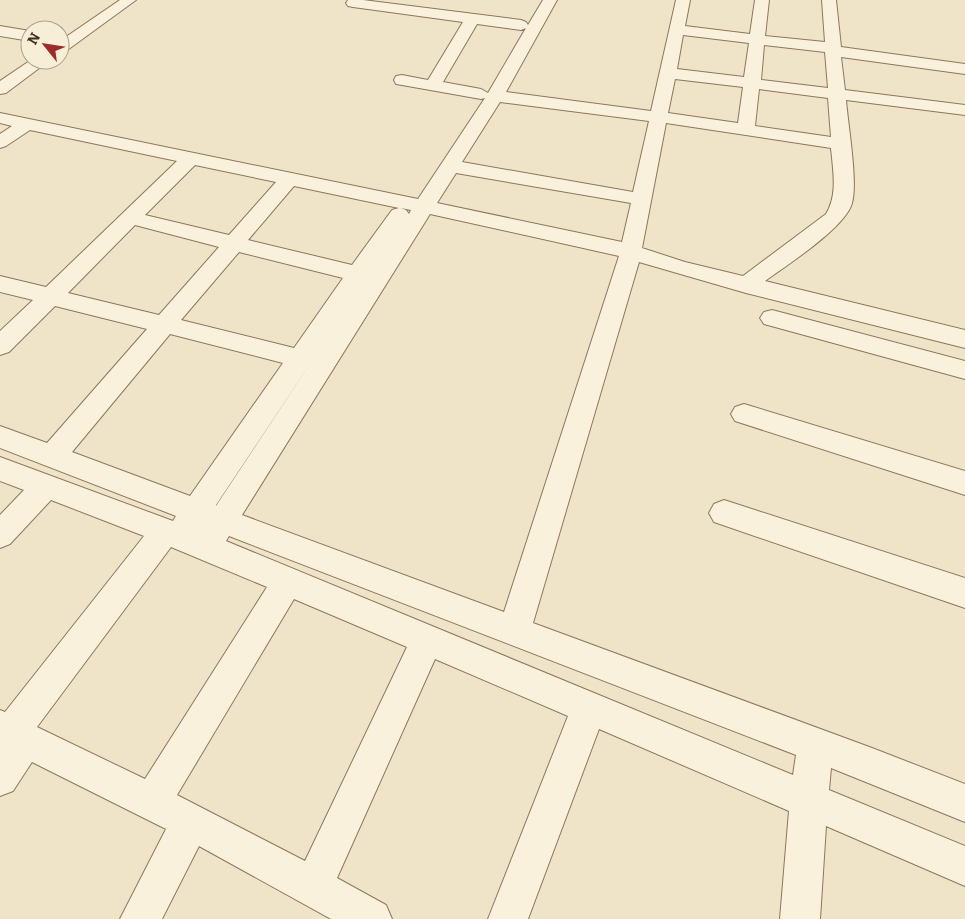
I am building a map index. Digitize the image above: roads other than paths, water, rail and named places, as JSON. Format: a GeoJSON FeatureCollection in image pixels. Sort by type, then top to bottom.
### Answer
{"type":"FeatureCollection","features":[{"type":"Feature","properties":{"kind":"street"},"geometry":{"type":"LineString","coordinates":[[70,39],[129,0]]}},
{"type":"Feature","properties":{"kind":"street"},"geometry":{"type":"LineString","coordinates":[[183,539],[210,515],[299,358],[357,274],[415,205],[451,166],[488,95],[521,25],[536,0]]}},
{"type":"Feature","properties":{"kind":"street"},"geometry":{"type":"LineString","coordinates":[[0,778],[12,734],[183,539],[210,515],[550,0]]}},
{"type":"Feature","properties":{"kind":"street"},"geometry":{"type":"LineString","coordinates":[[514,631],[630,251],[683,0]]}},
{"type":"Feature","properties":{"kind":"street"},"geometry":{"type":"LineString","coordinates":[[746,130],[762,0]]}},
{"type":"Feature","properties":{"kind":"street"},"geometry":{"type":"LineString","coordinates":[[746,284],[834,218],[842,204],[844,189],[829,0]]}},
{"type":"Feature","properties":{"kind":"street"},"geometry":{"type":"LineString","coordinates":[[353,3],[521,25]]}},
{"type":"Feature","properties":{"kind":"street"},"geometry":{"type":"LineString","coordinates":[[432,86],[472,19]]}},
{"type":"Feature","properties":{"kind":"street"},"geometry":{"type":"LineString","coordinates":[[677,30],[758,39],[965,69]]}},
{"type":"Feature","properties":{"kind":"street"},"geometry":{"type":"LineString","coordinates":[[0,31],[20,34]]}},
{"type":"Feature","properties":{"kind":"street"},"geometry":{"type":"LineString","coordinates":[[0,89],[28,70]]}},
{"type":"Feature","properties":{"kind":"street"},"geometry":{"type":"LineString","coordinates":[[668,73],[965,110]]}},
{"type":"Feature","properties":{"kind":"street"},"geometry":{"type":"LineString","coordinates":[[402,80],[488,95],[659,117],[840,144]]}},
{"type":"Feature","properties":{"kind":"street"},"geometry":{"type":"LineString","coordinates":[[0,118],[630,251],[681,268],[965,339]]}},
{"type":"Feature","properties":{"kind":"street"},"geometry":{"type":"LineString","coordinates":[[0,142],[26,124]]}},
{"type":"Feature","properties":{"kind":"street"},"geometry":{"type":"LineString","coordinates":[[0,346],[52,297],[191,158]]}},
{"type":"Feature","properties":{"kind":"street"},"geometry":{"type":"LineString","coordinates":[[451,166],[642,199]]}},
{"type":"Feature","properties":{"kind":"street"},"geometry":{"type":"LineString","coordinates":[[0,535],[166,325],[289,179]]}},
{"type":"Feature","properties":{"kind":"street"},"geometry":{"type":"LineString","coordinates":[[131,218],[357,274]]}},
{"type":"Feature","properties":{"kind":"street"},"geometry":{"type":"LineString","coordinates":[[0,284],[299,358]]}},
{"type":"Feature","properties":{"kind":"street"},"geometry":{"type":"LineString","coordinates":[[772,318],[965,370]]}},
{"type":"Feature","properties":{"kind":"street"},"geometry":{"type":"LineString","coordinates":[[744,414],[965,483]]}},
{"type":"Feature","properties":{"kind":"street"},"geometry":{"type":"LineString","coordinates":[[0,436],[49,471],[183,539],[288,581],[965,866]]}},
{"type":"Feature","properties":{"kind":"street"},"geometry":{"type":"LineString","coordinates":[[0,469],[49,471],[210,515],[815,744],[965,803]]}},
{"type":"Feature","properties":{"kind":"street"},"geometry":{"type":"LineString","coordinates":[[724,513],[965,593]]}},
{"type":"Feature","properties":{"kind":"street"},"geometry":{"type":"LineString","coordinates":[[152,802],[288,581]]}},
{"type":"Feature","properties":{"kind":"street"},"geometry":{"type":"LineString","coordinates":[[313,887],[427,640]]}},
{"type":"Feature","properties":{"kind":"street"},"geometry":{"type":"LineString","coordinates":[[508,919],[589,708]]}},
{"type":"Feature","properties":{"kind":"street"},"geometry":{"type":"LineString","coordinates":[[12,734],[191,821],[365,917]]}},
{"type":"Feature","properties":{"kind":"street"},"geometry":{"type":"LineString","coordinates":[[800,919],[815,744]]}},
{"type":"Feature","properties":{"kind":"street"},"geometry":{"type":"LineString","coordinates":[[140,919],[191,821]]}}]}
